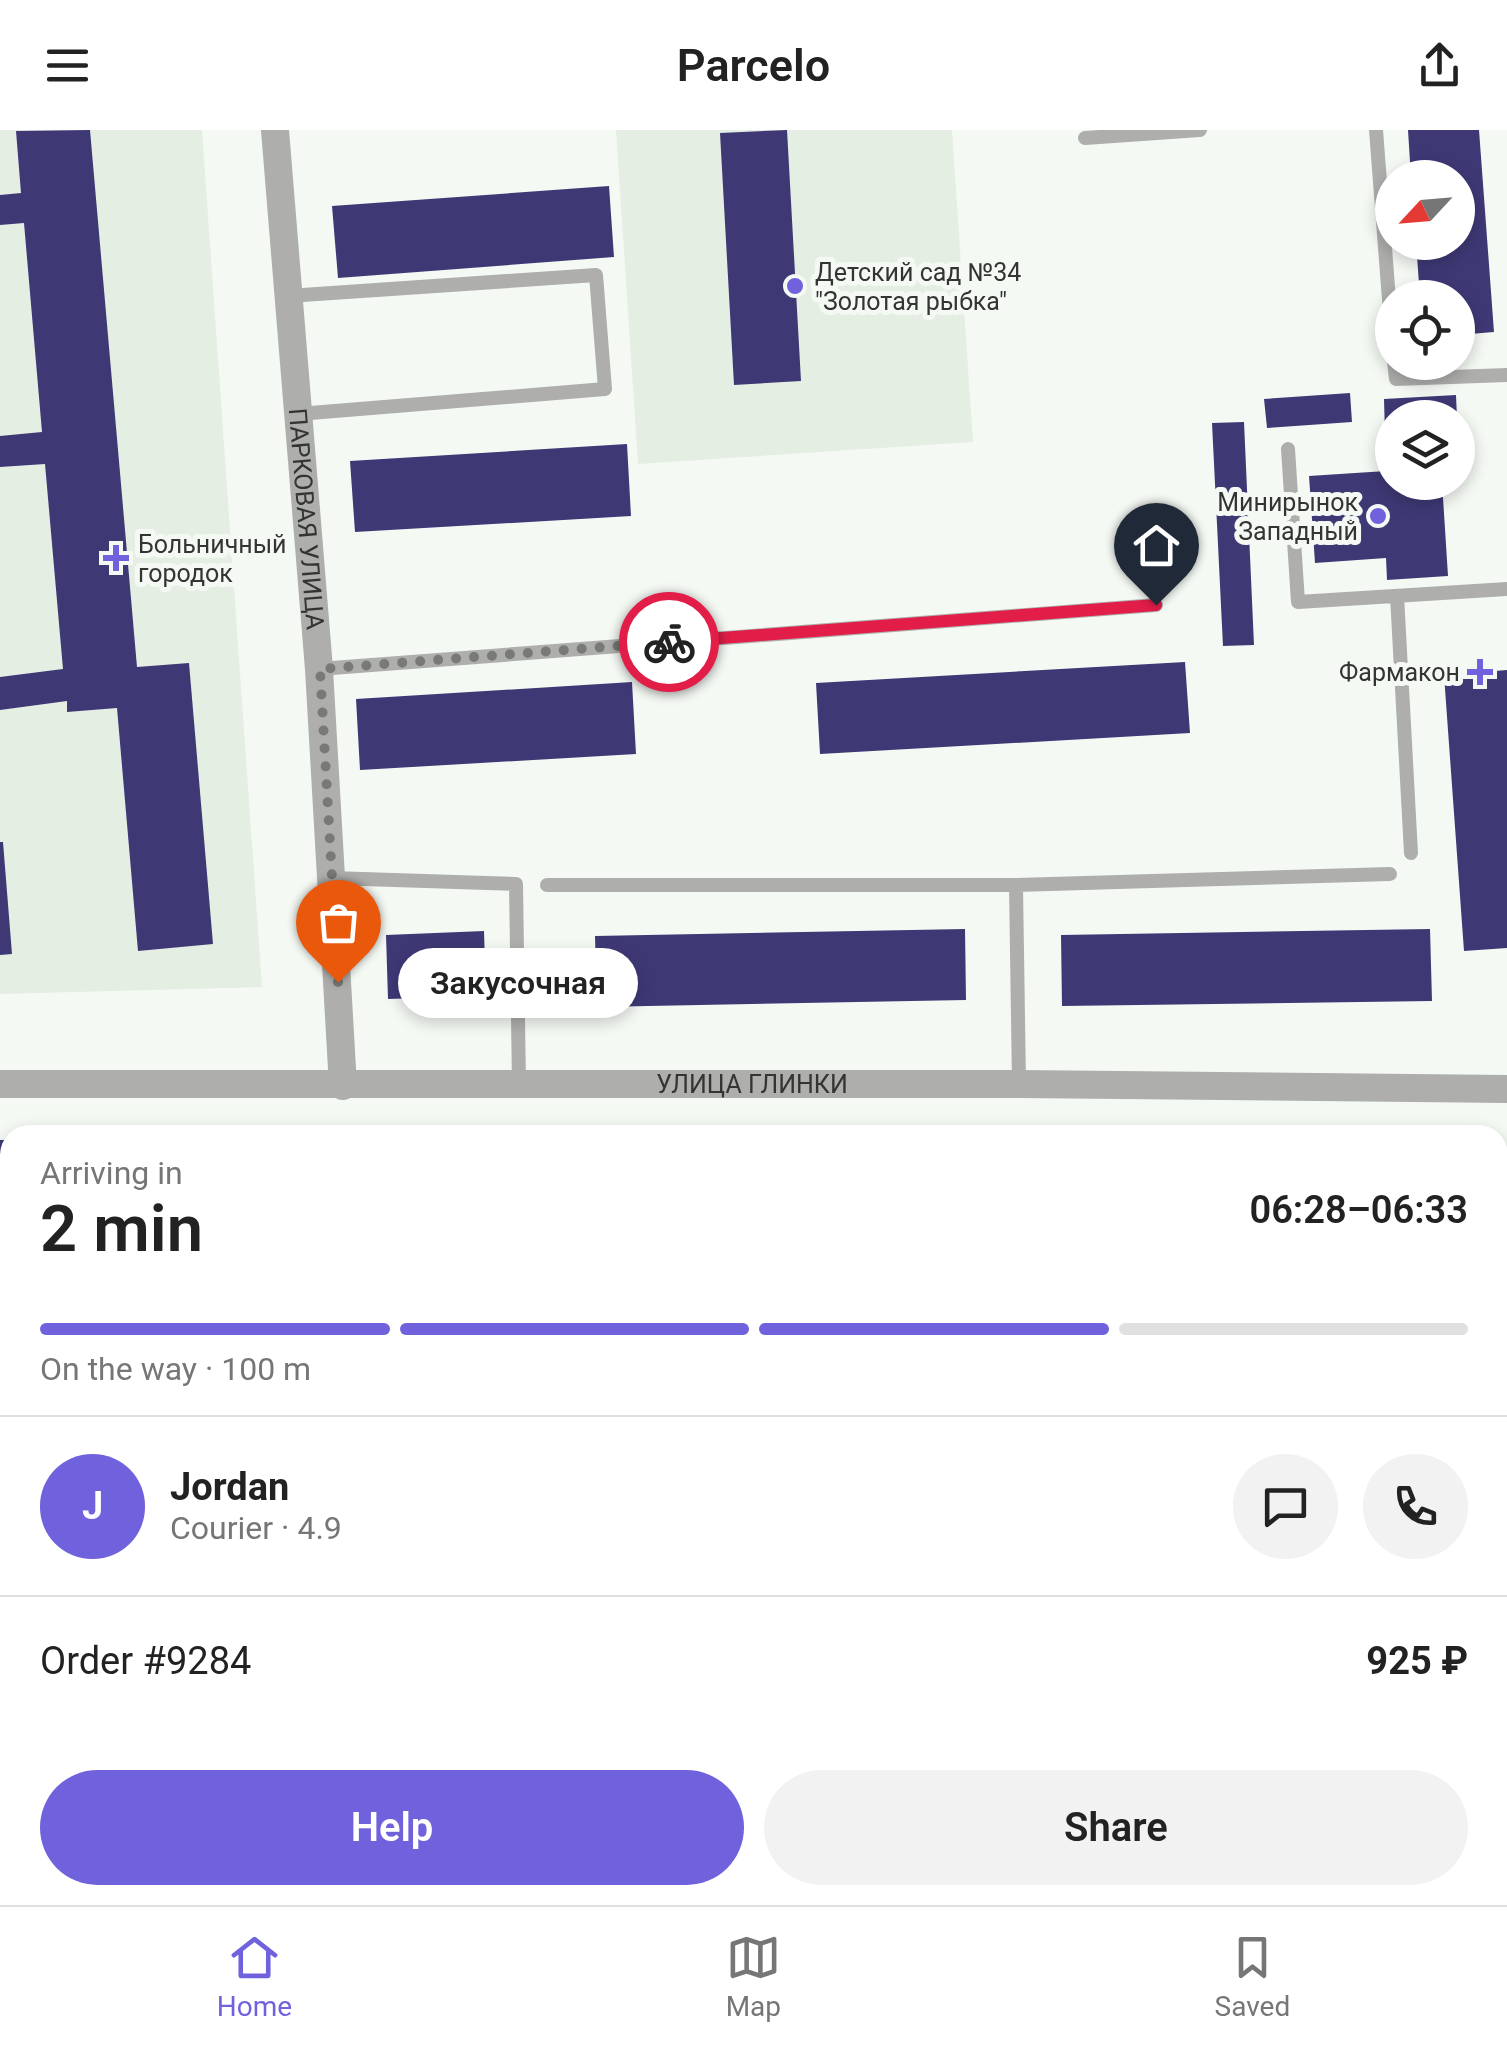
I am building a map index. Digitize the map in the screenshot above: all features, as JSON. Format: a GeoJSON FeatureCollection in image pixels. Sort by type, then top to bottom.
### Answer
{"type":"FeatureCollection","features":[{"type":"Feature","properties":{"kind":"street","name":"ПАРКОВАЯ УЛИЦА"},"geometry":{"type":"LineString","coordinates":[[275,130],[320,669],[343,1086]]}},
{"type":"Feature","properties":{"kind":"street","name":"УЛИЦА ГЛИНКИ"},"geometry":{"type":"LineString","coordinates":[[0,1084],[1507,1088]]}},
{"type":"Feature","properties":{"kind":"lane"},"geometry":{"type":"LineString","coordinates":[[1085,138],[1200,130]]}},
{"type":"Feature","properties":{"kind":"lane"},"geometry":{"type":"LineString","coordinates":[[1376,130],[1387,280]]}},
{"type":"Feature","properties":{"kind":"lane"},"geometry":{"type":"LineString","coordinates":[[288,296],[596,275],[605,389],[298,414]]}},
{"type":"Feature","properties":{"kind":"lane"},"geometry":{"type":"LineString","coordinates":[[1475,377],[1507,376]]}},
{"type":"Feature","properties":{"kind":"lane"},"geometry":{"type":"LineString","coordinates":[[1288,449],[1298,602],[1507,588]]}},
{"type":"Feature","properties":{"kind":"lane"},"geometry":{"type":"LineString","coordinates":[[1398,596],[1410,852]]}},
{"type":"Feature","properties":{"kind":"lane"},"geometry":{"type":"LineString","coordinates":[[320,669],[1156,605]]}},
{"type":"Feature","properties":{"kind":"lane"},"geometry":{"type":"LineString","coordinates":[[547,885],[1016,885],[1390,874]]}},
{"type":"Feature","properties":{"kind":"lane"},"geometry":{"type":"LineString","coordinates":[[332,878],[516,884],[520,1086]]}},
{"type":"Feature","properties":{"kind":"lane"},"geometry":{"type":"LineString","coordinates":[[1016,885],[1019,1084]]}},
{"type":"Feature","properties":{"kind":"shaded area","name":"Больничный городок"},"geometry":{"type":"Polygon","coordinates":[[[0,130],[202,130],[262,987],[0,994],[0,130]]]}},
{"type":"Feature","properties":{"kind":"shaded area","name":"Детский сад №34 \"Золотая рыбка\""},"geometry":{"type":"Polygon","coordinates":[[[616,130],[952,130],[973,442],[638,464],[616,130]]]}},
{"type":"Feature","properties":{"kind":"building"},"geometry":{"type":"Polygon","coordinates":[[[90,130],[137,667],[189,663],[213,944],[138,951],[117,708],[67,712],[67,701],[0,710],[0,677],[63,669],[45,464],[0,467],[0,436],[42,432],[24,223],[0,225],[0,195],[21,193],[16,131],[90,130]]]}},
{"type":"Feature","properties":{"kind":"building"},"geometry":{"type":"Polygon","coordinates":[[[787,130],[801,381],[734,385],[720,133],[787,130]]]}},
{"type":"Feature","properties":{"kind":"building"},"geometry":{"type":"Polygon","coordinates":[[[1408,130],[1479,130],[1494,332],[1475,334],[1475,280],[1419,280],[1417,260],[1475,260],[1475,160],[1410,160],[1408,130]]]}},
{"type":"Feature","properties":{"kind":"building"},"geometry":{"type":"Polygon","coordinates":[[[609,186],[614,257],[338,278],[332,206],[609,186]]]}},
{"type":"Feature","properties":{"kind":"building"},"geometry":{"type":"Polygon","coordinates":[[[1350,393],[1352,422],[1267,428],[1264,399],[1350,393]]]}},
{"type":"Feature","properties":{"kind":"building","name":"Минирынок Западный"},"geometry":{"type":"Polygon","coordinates":[[[1456,395],[1456,400],[1384,400],[1456,395]]]}},
{"type":"Feature","properties":{"kind":"building"},"geometry":{"type":"Polygon","coordinates":[[[1244,422],[1254,645],[1223,646],[1212,423],[1244,422]]]}},
{"type":"Feature","properties":{"kind":"building"},"geometry":{"type":"Polygon","coordinates":[[[627,444],[631,516],[355,532],[350,461],[627,444]]]}},
{"type":"Feature","properties":{"kind":"building","name":"Минирынок Западный"},"geometry":{"type":"Polygon","coordinates":[[[1375,472],[1375,500],[1443,500],[1448,576],[1387,580],[1386,558],[1315,563],[1309,476],[1375,472]]]}},
{"type":"Feature","properties":{"kind":"building"},"geometry":{"type":"Polygon","coordinates":[[[1185,662],[1190,733],[820,754],[816,683],[1185,662]]]}},
{"type":"Feature","properties":{"kind":"building"},"geometry":{"type":"Polygon","coordinates":[[[1507,670],[1507,948],[1464,951],[1444,675],[1507,670]]]}},
{"type":"Feature","properties":{"kind":"building"},"geometry":{"type":"Polygon","coordinates":[[[632,682],[636,754],[360,770],[356,699],[632,682]]]}},
{"type":"Feature","properties":{"kind":"building"},"geometry":{"type":"Polygon","coordinates":[[[0,842],[12,954],[0,955],[0,842]]]}},
{"type":"Feature","properties":{"kind":"building"},"geometry":{"type":"Polygon","coordinates":[[[965,929],[966,1000],[597,1007],[595,936],[965,929]]]}},
{"type":"Feature","properties":{"kind":"building"},"geometry":{"type":"Polygon","coordinates":[[[1430,929],[1432,1001],[1062,1006],[1061,935],[1430,929]]]}},
{"type":"Feature","properties":{"kind":"building"},"geometry":{"type":"Polygon","coordinates":[[[484,931],[486,996],[388,999],[386,935],[484,931]]]}},
{"type":"Feature","properties":{"kind":"way so far"},"geometry":{"type":"LineString","coordinates":[[338,982],[320,669],[669,642]]}},
{"type":"Feature","properties":{"kind":"place","name":"Детский сад №34 \"Золотая рыбка\""},"geometry":{"type":"Point","coordinates":[795,286]}},
{"type":"Feature","properties":{"kind":"place","name":"Минирынок Западный"},"geometry":{"type":"Point","coordinates":[1378,516]}},
{"type":"Feature","properties":{"kind":"place","name":"Больничный городок"},"geometry":{"type":"Point","coordinates":[116,558]}},
{"type":"Feature","properties":{"kind":"place","name":"Фармакон"},"geometry":{"type":"Point","coordinates":[1480,672]}},
{"type":"Feature","properties":{"kind":"place","name":"Закусочная"},"geometry":{"type":"Point","coordinates":[338,982]}},
{"type":"Feature","properties":{"kind":"route"},"geometry":{"type":"LineString","coordinates":[[669,642],[1156,605]]}}]}
